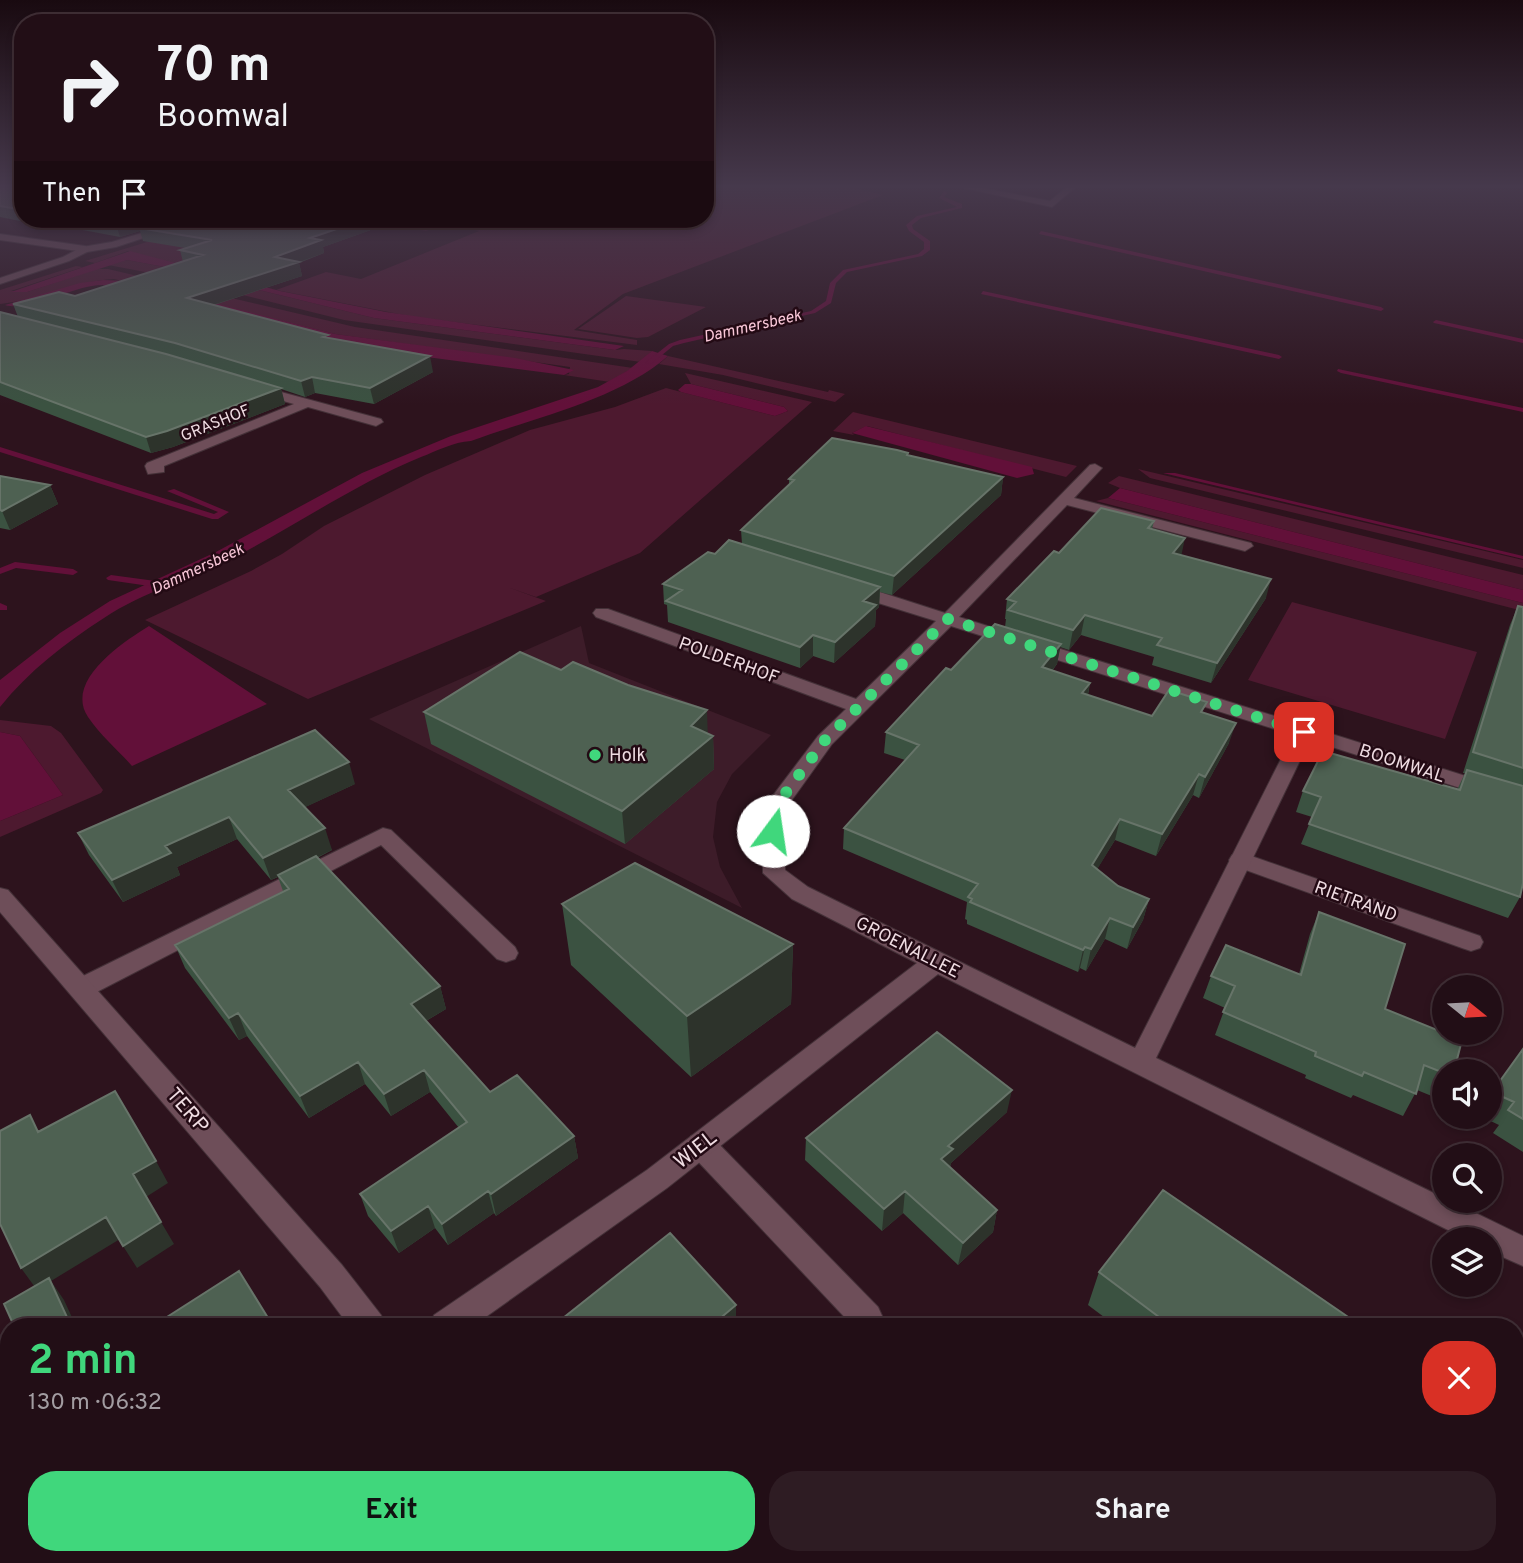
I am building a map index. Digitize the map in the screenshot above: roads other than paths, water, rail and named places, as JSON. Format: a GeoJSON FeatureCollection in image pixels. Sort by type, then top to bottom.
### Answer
{"type":"FeatureCollection","features":[{"type":"Feature","properties":{"kind":"street"},"geometry":{"type":"LineString","coordinates":[[0,281],[66,259]]}},
{"type":"Feature","properties":{"kind":"street","name":"GRASHOF"},"geometry":{"type":"LineString","coordinates":[[240,384],[376,422]]}},
{"type":"Feature","properties":{"kind":"street","name":"GRASHOF"},"geometry":{"type":"LineString","coordinates":[[153,471],[159,469],[152,466],[305,404]]}},
{"type":"Feature","properties":{"kind":"street","name":"GROENALLEE"},"geometry":{"type":"LineString","coordinates":[[1095,468],[825,740],[773,810],[774,873],[800,892],[936,962],[1523,1252]]}},
{"type":"Feature","properties":{"kind":"street"},"geometry":{"type":"LineString","coordinates":[[1064,500],[1245,546]]}},
{"type":"Feature","properties":{"kind":"street","name":"BOOMWAL"},"geometry":{"type":"LineString","coordinates":[[834,584],[1523,802]]}},
{"type":"Feature","properties":{"kind":"street","name":"POLDERHOF"},"geometry":{"type":"LineString","coordinates":[[602,613],[857,706]]}},
{"type":"Feature","properties":{"kind":"street"},"geometry":{"type":"LineString","coordinates":[[1140,1063],[1304,732]]}},
{"type":"Feature","properties":{"kind":"street"},"geometry":{"type":"LineString","coordinates":[[82,988],[383,835],[506,953]]}},
{"type":"Feature","properties":{"kind":"street","name":"RIETRAND"},"geometry":{"type":"LineString","coordinates":[[1240,860],[1471,943]]}},
{"type":"Feature","properties":{"kind":"street","name":"TERP"},"geometry":{"type":"LineString","coordinates":[[2,897],[331,1276],[363,1318]]}},
{"type":"Feature","properties":{"kind":"street","name":"WIEL"},"geometry":{"type":"LineString","coordinates":[[457,1318],[657,1179],[936,962]]}},
{"type":"Feature","properties":{"kind":"street"},"geometry":{"type":"LineString","coordinates":[[701,1144],[867,1318]]}},
{"type":"Feature","properties":{"kind":"water"},"geometry":{"type":"Polygon","coordinates":[[[107,259],[160,259],[280,291],[386,312],[624,346],[615,350],[374,318],[127,260],[27,292],[11,292],[107,259]]]}},
{"type":"Feature","properties":{"kind":"water"},"geometry":{"type":"Polygon","coordinates":[[[128,281],[335,334],[515,358],[574,370],[564,375],[366,349],[102,285],[78,289],[27,305],[5,305],[80,283],[128,281]]]}},
{"type":"Feature","properties":{"kind":"water"},"geometry":{"type":"Polygon","coordinates":[[[652,351],[668,356],[625,385],[574,406],[471,441],[451,445],[396,468],[229,560],[119,609],[48,658],[0,707],[0,680],[60,633],[110,601],[216,552],[362,473],[451,436],[598,387],[627,371],[652,351]]]}},
{"type":"Feature","properties":{"kind":"water"},"geometry":{"type":"Polygon","coordinates":[[[685,384],[784,407],[788,411],[775,416],[678,390],[685,384]]]}},
{"type":"Feature","properties":{"kind":"water"},"geometry":{"type":"Polygon","coordinates":[[[866,426],[1032,467],[1034,474],[1017,478],[852,433],[866,426]]]}},
{"type":"Feature","properties":{"kind":"water"},"geometry":{"type":"Polygon","coordinates":[[[1163,473],[1175,473],[1523,556],[1523,559],[1163,473]]]}},
{"type":"Feature","properties":{"kind":"water"},"geometry":{"type":"Polygon","coordinates":[[[1120,488],[1523,590],[1523,603],[1108,498],[1120,488]]]}},
{"type":"Feature","properties":{"kind":"water"},"geometry":{"type":"Polygon","coordinates":[[[149,626],[267,704],[132,766],[88,717],[83,703],[84,690],[90,677],[112,652],[149,626]]]}},
{"type":"Feature","properties":{"kind":"water"},"geometry":{"type":"Polygon","coordinates":[[[0,732],[20,736],[63,795],[0,821],[0,732]]]}},
{"type":"Feature","properties":{"kind":"waterway","name":"Dammersbeek"},"geometry":{"type":"LineString","coordinates":[[649,363],[671,345],[682,341],[813,312],[829,302],[833,283],[845,271],[902,259]]}},
{"type":"Feature","properties":{"kind":"waterway"},"geometry":{"type":"LineString","coordinates":[[1157,259],[1381,309]]}},
{"type":"Feature","properties":{"kind":"waterway"},"geometry":{"type":"LineString","coordinates":[[983,293],[1279,357]]}},
{"type":"Feature","properties":{"kind":"waterway"},"geometry":{"type":"LineString","coordinates":[[1436,322],[1523,341]]}},
{"type":"Feature","properties":{"kind":"waterway"},"geometry":{"type":"LineString","coordinates":[[1341,371],[1523,410]]}},
{"type":"Feature","properties":{"kind":"waterway"},"geometry":{"type":"LineString","coordinates":[[0,449],[215,517],[225,512],[171,491]]}},
{"type":"Feature","properties":{"kind":"waterway"},"geometry":{"type":"LineString","coordinates":[[0,571],[15,565],[73,572]]}},
{"type":"Feature","properties":{"kind":"waterway"},"geometry":{"type":"LineString","coordinates":[[111,578],[163,585]]}},
{"type":"Feature","properties":{"kind":"place","name":"Holk"},"geometry":{"type":"Point","coordinates":[595,755]}}]}
